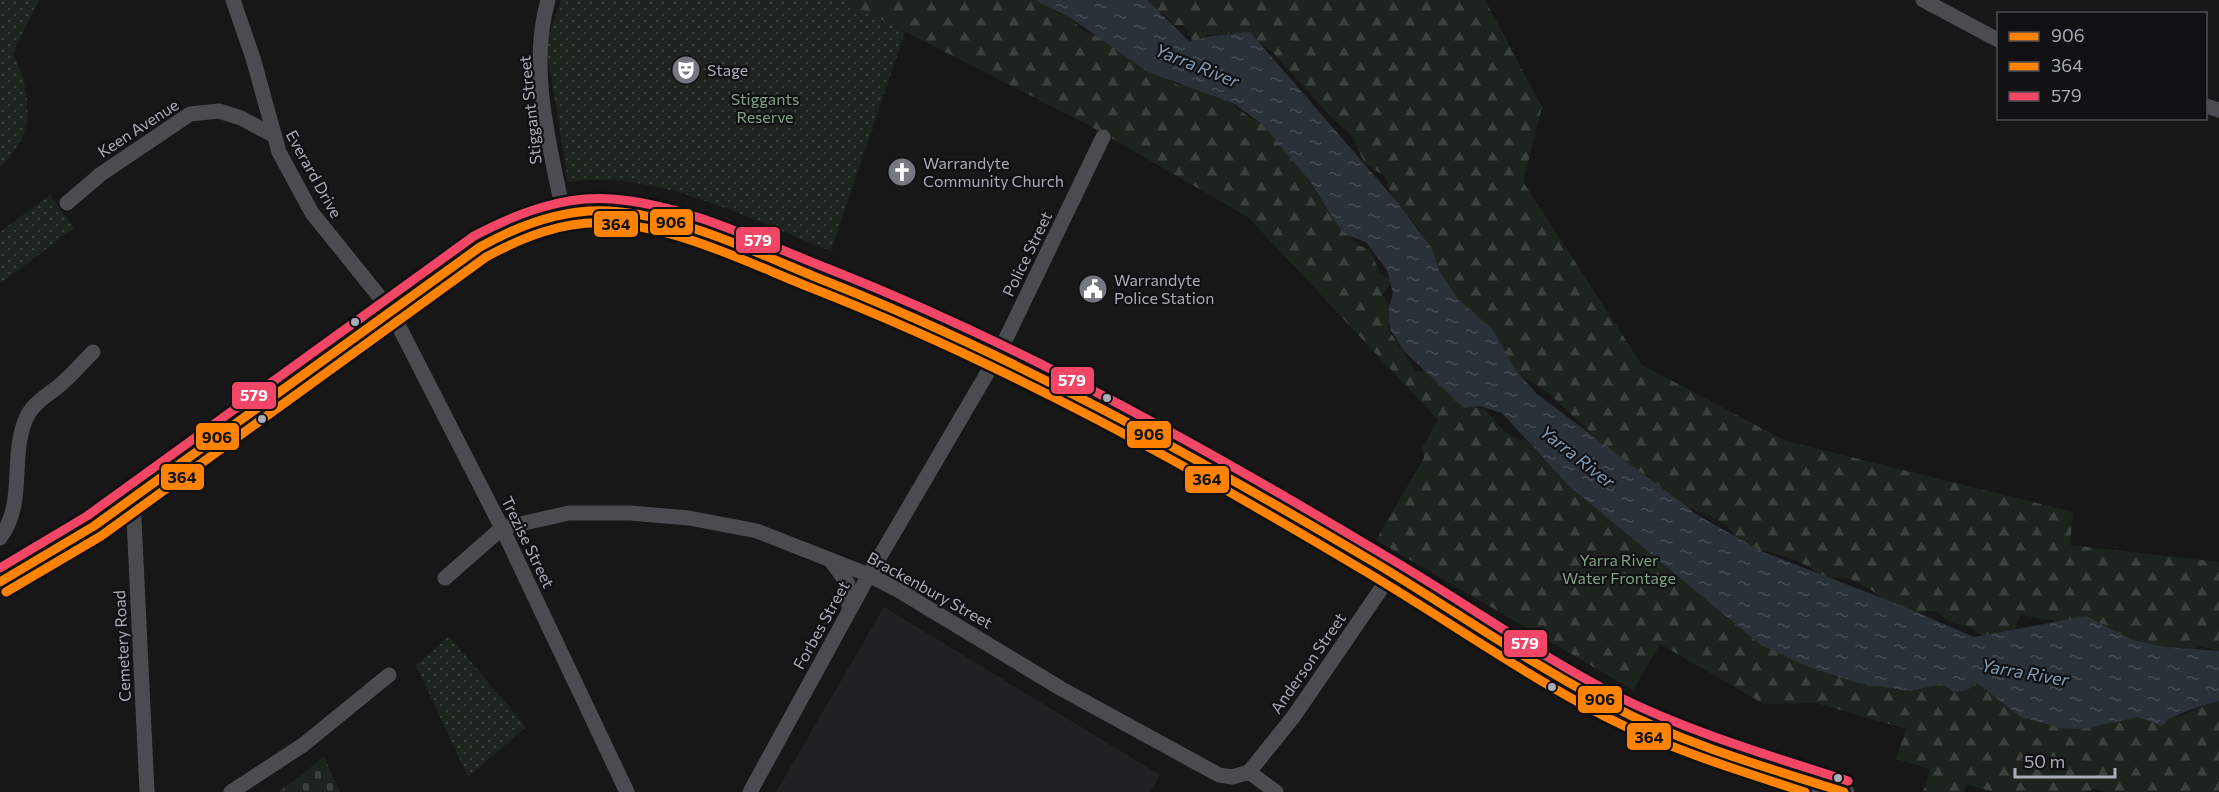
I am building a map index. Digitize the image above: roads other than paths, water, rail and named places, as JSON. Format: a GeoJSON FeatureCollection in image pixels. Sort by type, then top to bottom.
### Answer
{"type":"FeatureCollection","features":[{"type":"Feature","properties":{"kind":"main road"},"geometry":{"type":"LineString","coordinates":[[0,582],[94,526],[260,409],[480,247],[508,231],[541,220],[606,211],[648,217],[685,228],[860,293],[999,353],[1224,474],[1392,573],[1584,692],[1643,722],[1707,748],[1844,792]]}},
{"type":"Feature","properties":{"kind":"street","name":"Everard Drive"},"geometry":{"type":"LineString","coordinates":[[232,0],[253,58],[272,134],[312,213],[391,311]]}},
{"type":"Feature","properties":{"kind":"street","name":"Stiggant Street"},"geometry":{"type":"LineString","coordinates":[[548,0],[542,22],[540,65],[546,123],[564,216]]}},
{"type":"Feature","properties":{"kind":"street"},"geometry":{"type":"LineString","coordinates":[[1923,0],[1997,39]]}},
{"type":"Feature","properties":{"kind":"street","name":"Keen Avenue"},"geometry":{"type":"LineString","coordinates":[[67,203],[102,174],[189,114],[219,111],[241,118],[272,134]]}},
{"type":"Feature","properties":{"kind":"street","name":"Police Street"},"geometry":{"type":"LineString","coordinates":[[999,353],[1103,137]]}},
{"type":"Feature","properties":{"kind":"street","name":"Trezise Street"},"geometry":{"type":"LineString","coordinates":[[391,311],[502,528],[627,792]]}},
{"type":"Feature","properties":{"kind":"street"},"geometry":{"type":"LineString","coordinates":[[0,538],[7,527],[15,500],[25,419],[37,403],[93,352]]}},
{"type":"Feature","properties":{"kind":"street","name":"Forbes Street"},"geometry":{"type":"LineString","coordinates":[[750,792],[869,575],[999,353]]}},
{"type":"Feature","properties":{"kind":"street","name":"Cemetery Road"},"geometry":{"type":"LineString","coordinates":[[133,498],[147,792]]}},
{"type":"Feature","properties":{"kind":"street","name":"Brackenbury Street"},"geometry":{"type":"LineString","coordinates":[[445,578],[502,528],[569,513],[630,513],[689,518],[757,531],[869,575],[969,631],[1060,688],[1219,775],[1232,777],[1249,772]]}},
{"type":"Feature","properties":{"kind":"street"},"geometry":{"type":"LineString","coordinates":[[831,560],[848,584],[849,611]]}},
{"type":"Feature","properties":{"kind":"street","name":"Anderson Street"},"geometry":{"type":"LineString","coordinates":[[1249,772],[1300,706],[1392,573]]}},
{"type":"Feature","properties":{"kind":"street"},"geometry":{"type":"LineString","coordinates":[[231,792],[303,746],[389,675]]}},
{"type":"Feature","properties":{"kind":"street"},"geometry":{"type":"LineString","coordinates":[[1249,772],[1276,792]]}},
{"type":"Feature","properties":{"kind":"water","name":"Yarra River"},"geometry":{"type":"Polygon","coordinates":[[[1035,0],[1147,0],[1190,42],[1211,36],[1250,32],[1398,203],[1432,249],[1439,270],[1457,298],[1493,330],[1515,369],[1537,394],[1699,516],[1763,552],[1900,605],[1974,637],[2086,616],[2133,640],[2166,647],[2219,651],[2219,701],[2169,719],[2162,726],[2138,717],[2082,729],[2061,728],[2021,717],[1977,683],[1967,690],[1954,692],[1942,684],[1910,691],[1858,683],[1809,667],[1761,645],[1569,486],[1502,413],[1480,406],[1464,408],[1404,351],[1390,329],[1389,307],[1393,293],[1387,270],[1366,242],[1341,230],[1309,180],[1262,124],[1233,103],[1148,72],[1072,19],[1035,0]]]}},
{"type":"Feature","properties":{"kind":"place","name":"Stage"},"geometry":{"type":"Point","coordinates":[686,70]}},
{"type":"Feature","properties":{"kind":"place","name":"Warrandyte Community Church"},"geometry":{"type":"Point","coordinates":[902,172]}},
{"type":"Feature","properties":{"kind":"place","name":"Warrandyte Police Station"},"geometry":{"type":"Point","coordinates":[1093,289]}},
{"type":"Feature","properties":{"kind":"park label","name":"Stiggants Reserve"},"geometry":{"type":"Point","coordinates":[765,108]}},
{"type":"Feature","properties":{"kind":"park label","name":"Yarra River Water Frontage"},"geometry":{"type":"Point","coordinates":[1619,569]}}]}
